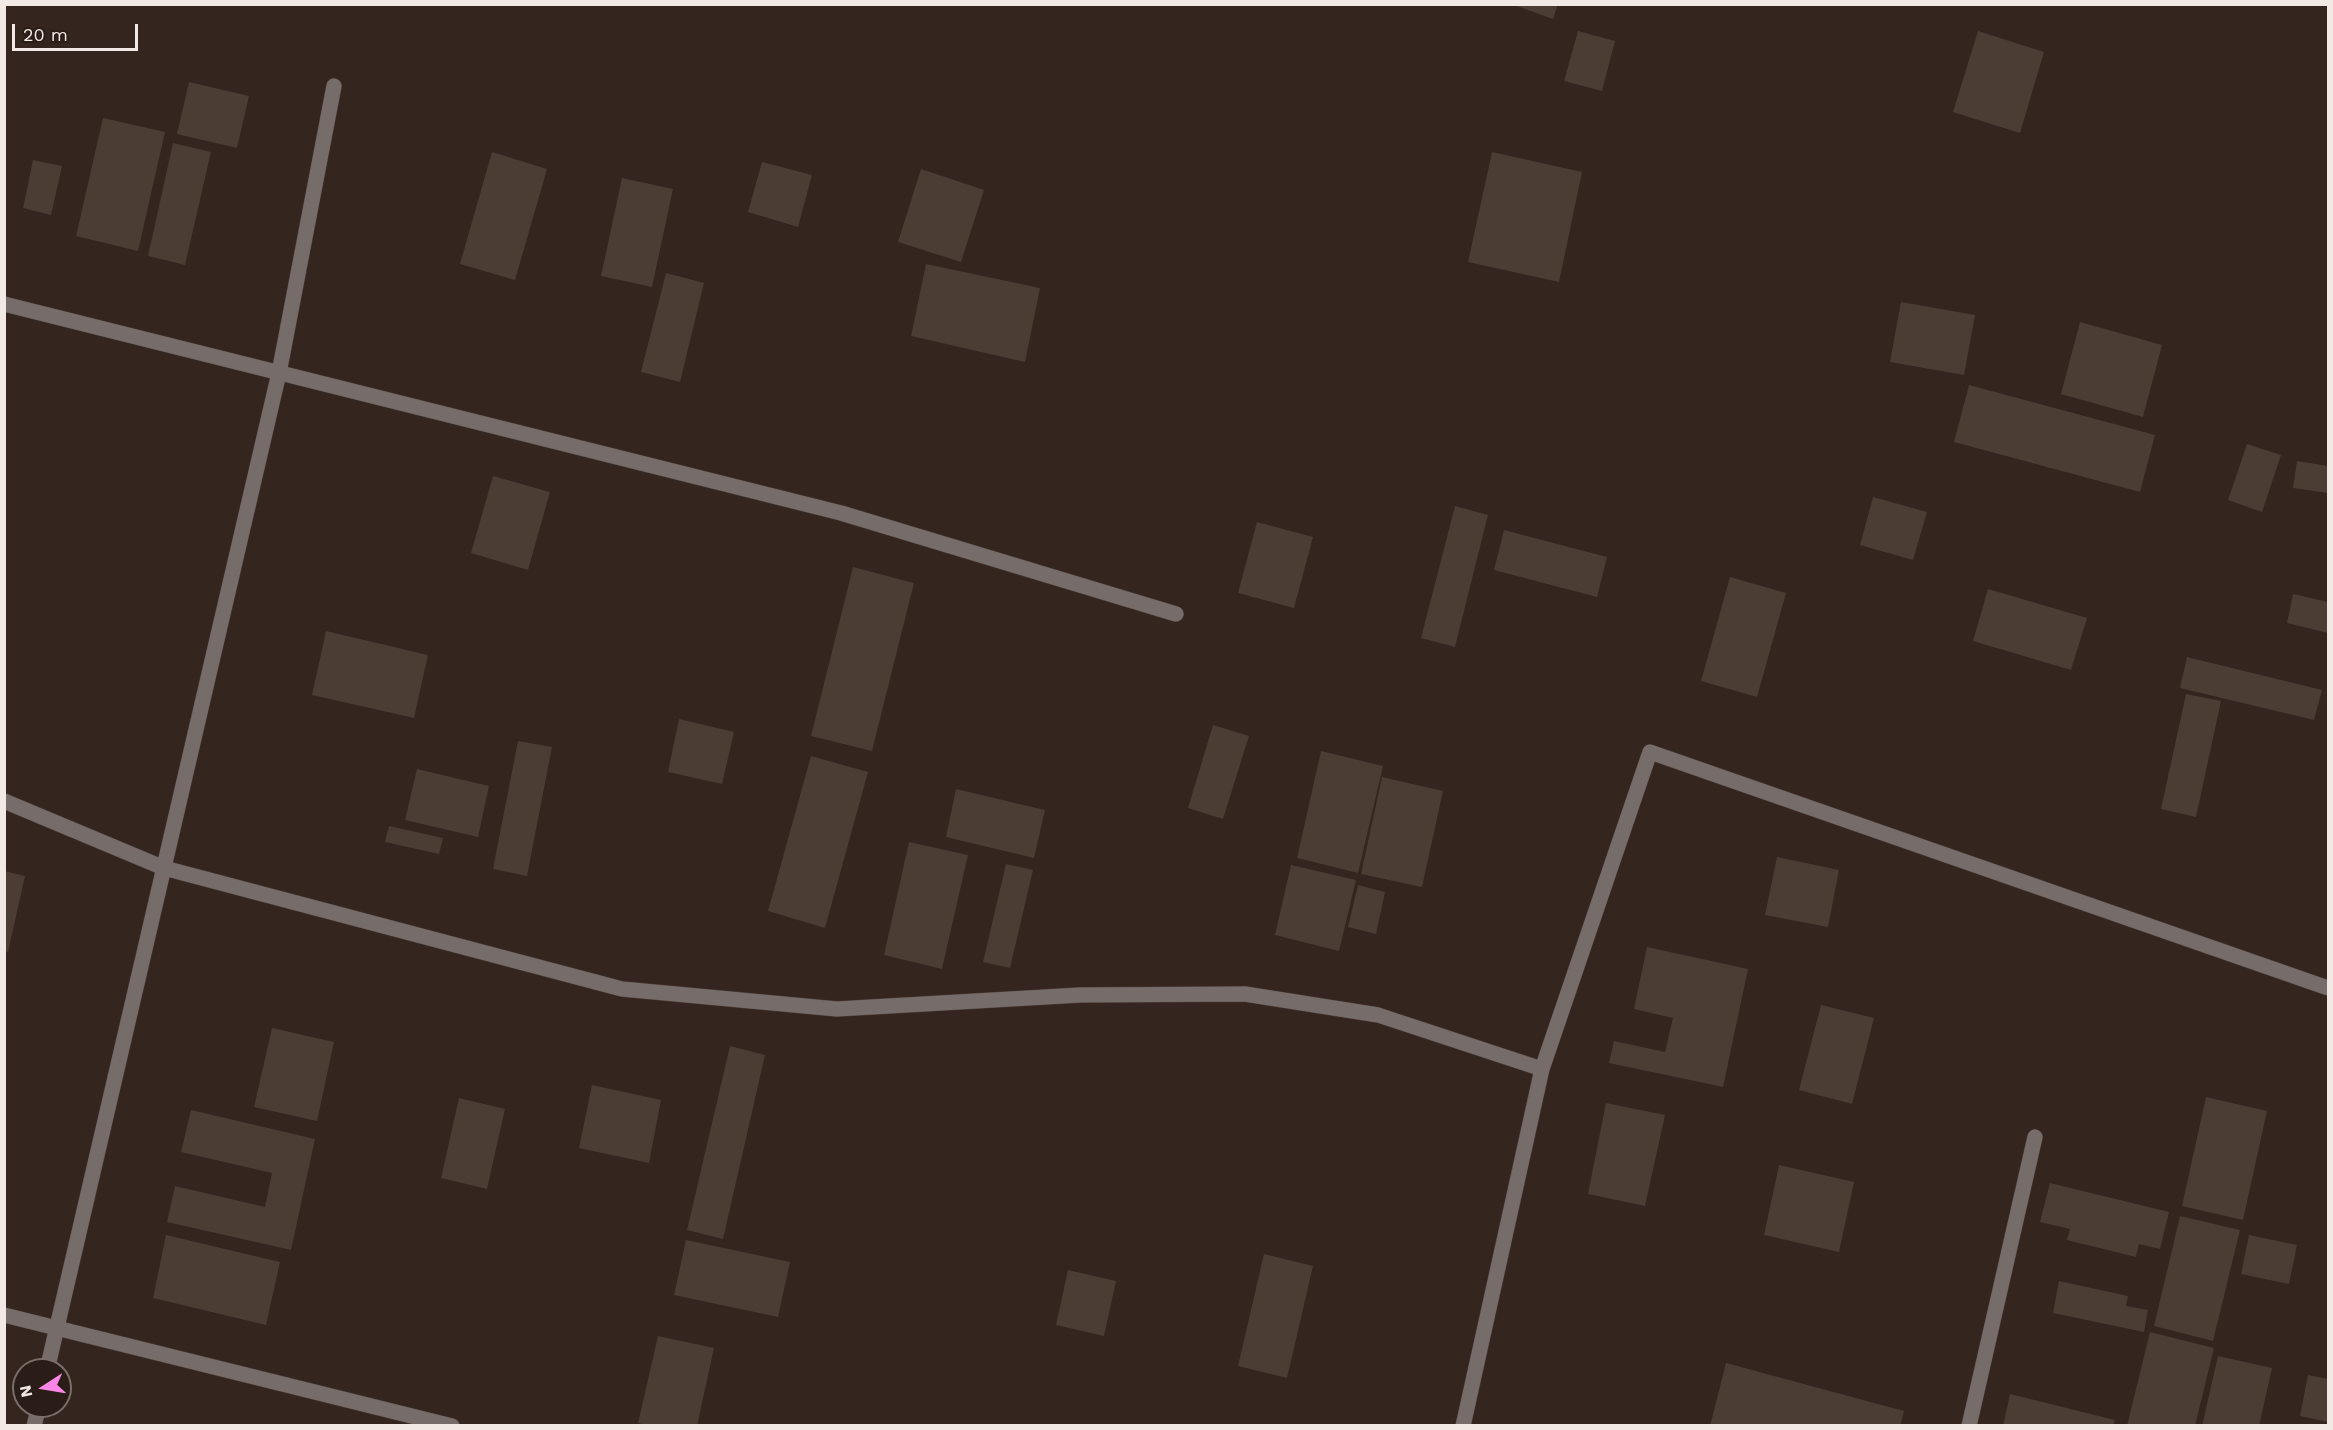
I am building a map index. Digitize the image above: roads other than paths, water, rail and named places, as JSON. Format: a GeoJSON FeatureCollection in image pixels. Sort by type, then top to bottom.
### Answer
{"type":"FeatureCollection","features":[{"type":"Feature","properties":{"kind":"street"},"geometry":{"type":"LineString","coordinates":[[50,1358],[279,373],[334,86]]}},
{"type":"Feature","properties":{"kind":"street"},"geometry":{"type":"LineString","coordinates":[[4,304],[841,513],[1176,614]]}},
{"type":"Feature","properties":{"kind":"street"},"geometry":{"type":"LineString","coordinates":[[1463,1425],[1542,1069],[1650,752],[2328,988]]}},
{"type":"Feature","properties":{"kind":"street"},"geometry":{"type":"LineString","coordinates":[[4,801],[164,868],[622,989],[837,1008],[1080,994],[1245,994],[1378,1015],[1542,1069]]}},
{"type":"Feature","properties":{"kind":"street"},"geometry":{"type":"LineString","coordinates":[[1969,1425],[2035,1137]]}},
{"type":"Feature","properties":{"kind":"street"},"geometry":{"type":"LineString","coordinates":[[4,1315],[452,1425]]}}]}
